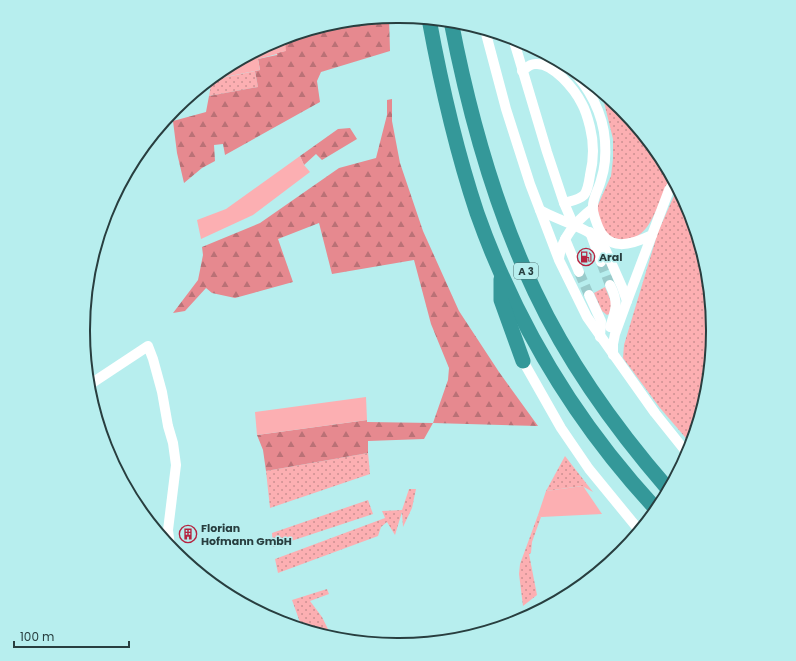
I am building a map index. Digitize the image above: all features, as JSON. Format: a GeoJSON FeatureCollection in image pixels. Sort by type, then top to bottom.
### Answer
{"type":"FeatureCollection","features":[{"type":"Feature","properties":{"kind":"highway","name":"A 3"},"geometry":{"type":"LineString","coordinates":[[430,25],[458,150],[478,213],[500,272],[533,339],[567,395],[599,441],[652,504]]}},
{"type":"Feature","properties":{"kind":"highway","name":"A 3"},"geometry":{"type":"LineString","coordinates":[[453,28],[469,106],[493,188],[518,254],[535,293],[569,355],[613,422],[664,484]]}},
{"type":"Feature","properties":{"kind":"highway"},"geometry":{"type":"LineString","coordinates":[[500,272],[501,300],[523,361]]}},
{"type":"Feature","properties":{"kind":"street"},"geometry":{"type":"LineString","coordinates":[[487,36],[519,153],[559,260],[583,311],[654,413],[682,447]]}},
{"type":"Feature","properties":{"kind":"street"},"geometry":{"type":"LineString","coordinates":[[515,46],[564,203],[574,226]]}},
{"type":"Feature","properties":{"kind":"street"},"geometry":{"type":"LineString","coordinates":[[522,71],[535,64],[546,66],[570,86],[582,103],[590,128],[593,148],[592,168],[586,191],[580,198],[564,203]]}},
{"type":"Feature","properties":{"kind":"street"},"geometry":{"type":"LineString","coordinates":[[559,260],[561,248],[565,239],[574,226],[592,209],[604,168],[605,139],[601,120],[595,103],[585,87]]}},
{"type":"Feature","properties":{"kind":"street"},"geometry":{"type":"LineString","coordinates":[[612,331],[627,301],[670,188]]}},
{"type":"Feature","properties":{"kind":"street"},"geometry":{"type":"LineString","coordinates":[[586,191],[589,196],[589,203],[600,233],[605,242],[627,301]]}},
{"type":"Feature","properties":{"kind":"street"},"geometry":{"type":"LineString","coordinates":[[540,210],[590,232],[605,242],[628,244],[652,235]]}},
{"type":"Feature","properties":{"kind":"street"},"geometry":{"type":"LineString","coordinates":[[590,232],[601,262]]}},
{"type":"Feature","properties":{"kind":"street"},"geometry":{"type":"LineString","coordinates":[[565,239],[579,272]]}},
{"type":"Feature","properties":{"kind":"street"},"geometry":{"type":"LineString","coordinates":[[610,285],[614,292],[616,303],[612,331],[613,356]]}},
{"type":"Feature","properties":{"kind":"street"},"geometry":{"type":"LineString","coordinates":[[589,295],[599,316],[601,325],[600,337]]}},
{"type":"Feature","properties":{"kind":"street"},"geometry":{"type":"LineString","coordinates":[[599,316],[612,331]]}},
{"type":"Feature","properties":{"kind":"street"},"geometry":{"type":"LineString","coordinates":[[95,381],[148,346],[162,392],[176,464],[169,535]]}},
{"type":"Feature","properties":{"kind":"street"},"geometry":{"type":"LineString","coordinates":[[523,361],[561,428],[589,469],[635,526]]}},
{"type":"Feature","properties":{"kind":"shaded area"},"geometry":{"type":"Polygon","coordinates":[[[285,44],[286,51],[258,59],[260,70],[224,77],[244,64],[285,44]]]}},
{"type":"Feature","properties":{"kind":"shaded area"},"geometry":{"type":"Polygon","coordinates":[[[255,71],[258,87],[209,96],[211,87],[224,78],[255,71]]]}},
{"type":"Feature","properties":{"kind":"shaded area"},"geometry":{"type":"Polygon","coordinates":[[[604,102],[642,143],[668,184],[650,223],[643,232],[634,238],[622,239],[608,236],[601,225],[597,207],[611,176],[613,139],[604,102]]]}},
{"type":"Feature","properties":{"kind":"shaded area"},"geometry":{"type":"Polygon","coordinates":[[[300,156],[304,165],[310,172],[253,215],[201,239],[197,220],[226,209],[300,156]]]}},
{"type":"Feature","properties":{"kind":"shaded area"},"geometry":{"type":"Polygon","coordinates":[[[674,195],[689,232],[700,271],[706,330],[700,390],[686,438],[660,408],[623,358],[624,345],[658,232],[674,195]]]}},
{"type":"Feature","properties":{"kind":"shaded area"},"geometry":{"type":"Polygon","coordinates":[[[605,287],[612,304],[609,314],[607,315],[602,311],[594,293],[605,287]]]}},
{"type":"Feature","properties":{"kind":"shaded area"},"geometry":{"type":"Polygon","coordinates":[[[366,397],[367,420],[257,435],[255,412],[366,397]]]}},
{"type":"Feature","properties":{"kind":"shaded area"},"geometry":{"type":"Polygon","coordinates":[[[368,453],[370,474],[270,508],[266,471],[368,453]]]}},
{"type":"Feature","properties":{"kind":"shaded area"},"geometry":{"type":"Polygon","coordinates":[[[565,456],[593,492],[582,486],[546,491],[565,456]]]}},
{"type":"Feature","properties":{"kind":"shaded area"},"geometry":{"type":"Polygon","coordinates":[[[583,486],[602,514],[541,517],[538,515],[546,491],[583,486]]]}},
{"type":"Feature","properties":{"kind":"shaded area"},"geometry":{"type":"Polygon","coordinates":[[[409,489],[416,489],[412,508],[403,527],[402,512],[395,535],[387,522],[381,527],[378,536],[278,573],[275,559],[385,518],[382,511],[402,510],[409,489]]]}},
{"type":"Feature","properties":{"kind":"shaded area"},"geometry":{"type":"Polygon","coordinates":[[[368,500],[373,514],[273,547],[272,533],[368,500]]]}},
{"type":"Feature","properties":{"kind":"shaded area"},"geometry":{"type":"Polygon","coordinates":[[[538,515],[541,517],[532,542],[531,553],[529,554],[537,595],[523,606],[519,574],[520,564],[538,515]]]}},
{"type":"Feature","properties":{"kind":"shaded area"},"geometry":{"type":"Polygon","coordinates":[[[327,589],[329,594],[310,601],[322,617],[329,630],[300,622],[292,600],[327,589]]]}},
{"type":"Feature","properties":{"kind":"green space"},"geometry":{"type":"Polygon","coordinates":[[[389,23],[390,51],[321,72],[317,81],[320,102],[225,155],[223,144],[214,145],[215,161],[202,168],[184,183],[177,153],[173,122],[206,112],[209,96],[258,87],[255,71],[260,70],[258,59],[277,55],[277,53],[285,51],[285,44],[318,33],[358,26],[389,23]]]}},
{"type":"Feature","properties":{"kind":"green space"},"geometry":{"type":"Polygon","coordinates":[[[392,99],[392,121],[400,163],[423,231],[459,311],[499,372],[538,426],[433,423],[448,380],[449,368],[431,324],[414,260],[332,274],[319,223],[278,239],[293,282],[235,298],[212,293],[206,288],[185,311],[173,313],[198,280],[203,255],[202,247],[260,223],[339,168],[376,158],[387,115],[387,100],[392,99]]]}},
{"type":"Feature","properties":{"kind":"green space"},"geometry":{"type":"Polygon","coordinates":[[[350,128],[357,139],[322,160],[316,154],[304,165],[300,156],[338,129],[350,128]]]}},
{"type":"Feature","properties":{"kind":"green space"},"geometry":{"type":"Polygon","coordinates":[[[367,420],[367,422],[433,423],[424,439],[368,441],[368,453],[266,471],[263,450],[257,435],[367,420]]]}},
{"type":"Feature","properties":{"kind":"tunnel"},"geometry":{"type":"LineString","coordinates":[[601,262],[610,285]]}},
{"type":"Feature","properties":{"kind":"tunnel"},"geometry":{"type":"LineString","coordinates":[[579,272],[589,295]]}},
{"type":"Feature","properties":{"kind":"place","name":"Aral"},"geometry":{"type":"Point","coordinates":[586,257]}},
{"type":"Feature","properties":{"kind":"place","name":"Florian Hofmann GmbH"},"geometry":{"type":"Point","coordinates":[188,534]}}]}
